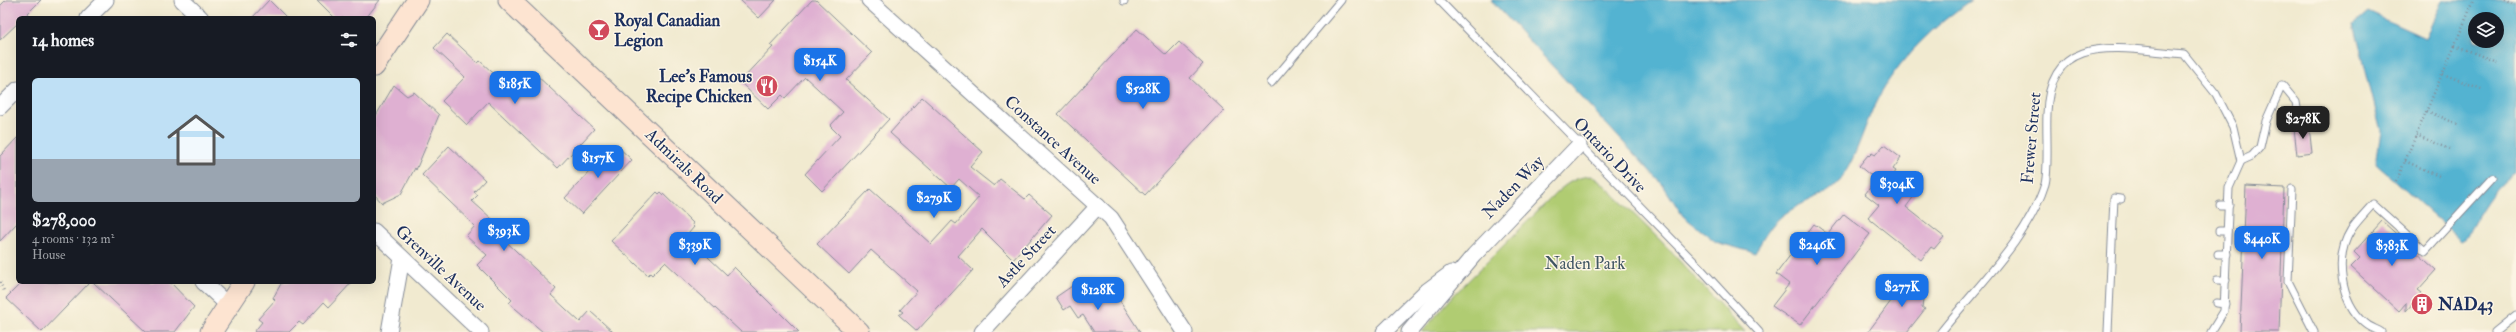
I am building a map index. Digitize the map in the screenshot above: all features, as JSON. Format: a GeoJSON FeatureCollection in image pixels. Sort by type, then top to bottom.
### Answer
{"type":"FeatureCollection","features":[{"type":"Feature","properties":{"kind":"main road"},"geometry":{"type":"LineString","coordinates":[[376,63],[418,0]]}},
{"type":"Feature","properties":{"kind":"main road","name":"Admirals Road"},"geometry":{"type":"LineString","coordinates":[[512,1],[859,332]]}},
{"type":"Feature","properties":{"kind":"main road"},"geometry":{"type":"LineString","coordinates":[[211,332],[243,284]]}},
{"type":"Feature","properties":{"kind":"street"},"geometry":{"type":"LineString","coordinates":[[90,16],[106,0]]}},
{"type":"Feature","properties":{"kind":"street"},"geometry":{"type":"LineString","coordinates":[[182,0],[199,16]]}},
{"type":"Feature","properties":{"kind":"street","name":"Constance Avenue"},"geometry":{"type":"LineString","coordinates":[[869,0],[1112,218],[1185,332]]}},
{"type":"Feature","properties":{"kind":"street","name":"Naden Way"},"geometry":{"type":"LineString","coordinates":[[1409,332],[1474,255],[1579,145]]}},
{"type":"Feature","properties":{"kind":"street","name":"Astle Street"},"geometry":{"type":"LineString","coordinates":[[982,332],[1098,206]]}},
{"type":"Feature","properties":{"kind":"street","name":"Grenville Avenue"},"geometry":{"type":"LineString","coordinates":[[376,233],[481,332]]}},
{"type":"Feature","properties":{"kind":"street","name":"Naden Way"},"geometry":{"type":"LineString","coordinates":[[1384,332],[1424,293],[1474,255]]}},
{"type":"Feature","properties":{"kind":"street"},"geometry":{"type":"LineString","coordinates":[[389,332],[402,258]]}},
{"type":"Feature","properties":{"kind":"street"},"geometry":{"type":"LineString","coordinates":[[205,284],[229,306]]}},
{"type":"Feature","properties":{"kind":"lane"},"geometry":{"type":"LineString","coordinates":[[1270,83],[1341,0]]}},
{"type":"Feature","properties":{"kind":"lane","name":"Ontario Drive"},"geometry":{"type":"LineString","coordinates":[[1439,0],[1702,270],[1759,332]]}},
{"type":"Feature","properties":{"kind":"lane","name":"Frewer Street"},"geometry":{"type":"LineString","coordinates":[[1941,332],[2020,234],[2035,209],[2045,183],[2047,105],[2051,84],[2064,65],[2077,54],[2099,48],[2184,54],[2216,94],[2233,127],[2241,161]]}},
{"type":"Feature","properties":{"kind":"lane"},"geometry":{"type":"LineString","coordinates":[[2211,331],[2224,311],[2225,304],[2229,188],[2241,161],[2252,156],[2260,147],[2266,121],[2282,85],[2296,102],[2299,120]]}},
{"type":"Feature","properties":{"kind":"lane"},"geometry":{"type":"LineString","coordinates":[[2381,332],[2365,323],[2353,309],[2342,280],[2341,262],[2344,244],[2351,229],[2373,204],[2425,251],[2492,178]]}},
{"type":"Feature","properties":{"kind":"lane"},"geometry":{"type":"LineString","coordinates":[[2292,189],[2288,281],[2314,332]]}},
{"type":"Feature","properties":{"kind":"lane"},"geometry":{"type":"LineString","coordinates":[[2108,332],[2112,322],[2116,225],[2114,198],[2121,199]]}},
{"type":"Feature","properties":{"kind":"lane"},"geometry":{"type":"LineString","coordinates":[[2220,205],[2228,205]]}},
{"type":"Feature","properties":{"kind":"lane"},"geometry":{"type":"LineString","coordinates":[[2219,231],[2227,231]]}},
{"type":"Feature","properties":{"kind":"lane"},"geometry":{"type":"LineString","coordinates":[[2218,254],[2227,254]]}},
{"type":"Feature","properties":{"kind":"lane"},"geometry":{"type":"LineString","coordinates":[[2217,280],[2226,280]]}},
{"type":"Feature","properties":{"kind":"lane"},"geometry":{"type":"LineString","coordinates":[[2217,303],[2225,304]]}},
{"type":"Feature","properties":{"kind":"lane"},"geometry":{"type":"LineString","coordinates":[[2495,332],[2516,315]]}},
{"type":"Feature","properties":{"kind":"path"},"geometry":{"type":"LineString","coordinates":[[2396,182],[2474,0]]}},
{"type":"Feature","properties":{"kind":"path"},"geometry":{"type":"LineString","coordinates":[[2505,0],[2516,4]]}},
{"type":"Feature","properties":{"kind":"path"},"geometry":{"type":"LineString","coordinates":[[2455,44],[2496,62]]}},
{"type":"Feature","properties":{"kind":"path"},"geometry":{"type":"LineString","coordinates":[[2443,74],[2484,90]]}},
{"type":"Feature","properties":{"kind":"path"},"geometry":{"type":"LineString","coordinates":[[2427,111],[2460,126]]}},
{"type":"Feature","properties":{"kind":"path"},"geometry":{"type":"LineString","coordinates":[[2416,135],[2450,148]]}},
{"type":"Feature","properties":{"kind":"path"},"geometry":{"type":"LineString","coordinates":[[2405,161],[2439,176]]}},
{"type":"Feature","properties":{"kind":"path"},"geometry":{"type":"LineString","coordinates":[[0,282],[4,291]]}},
{"type":"Feature","properties":{"kind":"green space","name":"Naden Park"},"geometry":{"type":"Polygon","coordinates":[[[1591,176],[1599,180],[1662,242],[1745,332],[1422,332],[1455,294],[1556,193],[1572,181],[1591,176]]]}},
{"type":"Feature","properties":{"kind":"water"},"geometry":{"type":"Polygon","coordinates":[[[1491,0],[1972,0],[1944,20],[1918,44],[1895,71],[1877,100],[1848,168],[1834,187],[1829,191],[1790,210],[1777,220],[1766,234],[1755,253],[1716,242],[1683,216],[1663,185],[1491,0]]]}},
{"type":"Feature","properties":{"kind":"water"},"geometry":{"type":"Polygon","coordinates":[[[2443,0],[2516,0],[2516,173],[2500,185],[2493,193],[2466,237],[2461,240],[2376,164],[2381,131],[2354,24],[2368,12],[2425,38],[2443,0]]]}},
{"type":"Feature","properties":{"kind":"building"},"geometry":{"type":"Polygon","coordinates":[[[6,0],[41,0],[25,16],[16,16],[16,25],[0,40],[0,6],[6,0]]]}},
{"type":"Feature","properties":{"kind":"building"},"geometry":{"type":"Polygon","coordinates":[[[269,0],[285,16],[254,16],[269,0]]]}},
{"type":"Feature","properties":{"kind":"building"},"geometry":{"type":"Polygon","coordinates":[[[317,0],[380,0],[368,16],[333,16],[317,0]]]}},
{"type":"Feature","properties":{"kind":"building"},"geometry":{"type":"Polygon","coordinates":[[[740,0],[776,0],[759,18],[740,0]]]}},
{"type":"Feature","properties":{"kind":"building"},"geometry":{"type":"Polygon","coordinates":[[[812,0],[816,0],[872,53],[846,80],[889,119],[822,191],[805,174],[840,136],[830,126],[843,112],[805,77],[785,98],[782,95],[768,109],[740,82],[773,47],[770,45],[812,0]]]}},
{"type":"Feature","properties":{"kind":"building"},"geometry":{"type":"Polygon","coordinates":[[[1137,29],[1166,55],[1179,42],[1203,64],[1190,78],[1224,110],[1145,195],[1058,114],[1137,29]]]}},
{"type":"Feature","properties":{"kind":"building"},"geometry":{"type":"Polygon","coordinates":[[[447,34],[478,63],[480,61],[515,93],[534,73],[594,129],[558,168],[488,102],[467,125],[442,101],[465,77],[434,48],[447,34]]]}},
{"type":"Feature","properties":{"kind":"building"},"geometry":{"type":"Polygon","coordinates":[[[394,85],[407,96],[414,92],[439,115],[416,170],[415,168],[401,194],[382,203],[376,196],[376,116],[394,85]]]}},
{"type":"Feature","properties":{"kind":"building"},"geometry":{"type":"Polygon","coordinates":[[[922,97],[983,152],[970,167],[994,186],[1000,179],[1025,199],[1029,195],[1052,215],[1013,260],[982,229],[958,256],[973,270],[917,331],[899,315],[903,312],[900,310],[917,291],[871,250],[849,274],[817,244],[870,189],[931,244],[952,221],[956,224],[979,197],[959,179],[951,188],[890,133],[922,97]]]}},
{"type":"Feature","properties":{"kind":"building"},"geometry":{"type":"Polygon","coordinates":[[[2309,126],[2312,153],[2297,155],[2294,128],[2309,126]]]}},
{"type":"Feature","properties":{"kind":"building"},"geometry":{"type":"Polygon","coordinates":[[[16,139],[16,224],[0,241],[0,156],[16,139]]]}},
{"type":"Feature","properties":{"kind":"building"},"geometry":{"type":"Polygon","coordinates":[[[615,144],[632,160],[582,214],[565,198],[615,144]]]}},
{"type":"Feature","properties":{"kind":"building"},"geometry":{"type":"Polygon","coordinates":[[[1884,145],[1901,158],[1893,169],[1896,171],[1894,174],[1917,192],[1906,207],[1944,237],[1934,249],[1931,247],[1921,260],[1868,218],[1879,205],[1865,194],[1876,180],[1859,166],[1868,155],[1869,156],[1872,153],[1875,155],[1884,145]]]}},
{"type":"Feature","properties":{"kind":"building"},"geometry":{"type":"Polygon","coordinates":[[[449,146],[485,180],[474,192],[478,195],[472,201],[501,227],[496,232],[556,289],[551,295],[580,322],[590,311],[613,332],[543,332],[509,303],[512,300],[477,265],[487,255],[466,236],[475,226],[422,175],[449,146]]]}},
{"type":"Feature","properties":{"kind":"building"},"geometry":{"type":"Polygon","coordinates":[[[2246,186],[2284,188],[2279,332],[2240,332],[2246,186]]]}},
{"type":"Feature","properties":{"kind":"building"},"geometry":{"type":"Polygon","coordinates":[[[657,192],[659,194],[661,192],[693,223],[692,225],[694,227],[688,234],[709,255],[708,257],[727,275],[734,267],[799,332],[741,332],[665,262],[652,275],[650,273],[648,275],[611,241],[657,192]]]}},
{"type":"Feature","properties":{"kind":"building"},"geometry":{"type":"Polygon","coordinates":[[[1844,214],[1870,234],[1800,325],[1772,306],[1789,284],[1776,274],[1814,224],[1828,234],[1844,214]]]}},
{"type":"Feature","properties":{"kind":"building"},"geometry":{"type":"Polygon","coordinates":[[[2382,221],[2436,270],[2418,290],[2422,293],[2406,311],[2406,303],[2399,311],[2351,267],[2360,258],[2354,252],[2382,221]]]}},
{"type":"Feature","properties":{"kind":"building"},"geometry":{"type":"Polygon","coordinates":[[[1897,277],[1926,282],[1922,307],[1925,309],[1907,332],[1868,332],[1894,297],[1897,277]]]}},
{"type":"Feature","properties":{"kind":"building"},"geometry":{"type":"Polygon","coordinates":[[[1078,282],[1094,304],[1107,295],[1109,297],[1115,293],[1140,332],[1094,332],[1083,315],[1078,318],[1070,306],[1064,310],[1056,297],[1078,282]]]}},
{"type":"Feature","properties":{"kind":"building"},"geometry":{"type":"Polygon","coordinates":[[[20,284],[88,284],[42,332],[6,298],[20,284]]]}},
{"type":"Feature","properties":{"kind":"building"},"geometry":{"type":"Polygon","coordinates":[[[95,284],[172,284],[194,307],[175,332],[146,332],[95,284]]]}},
{"type":"Feature","properties":{"kind":"building"},"geometry":{"type":"Polygon","coordinates":[[[281,284],[350,284],[329,307],[324,302],[303,325],[299,322],[289,332],[254,332],[262,322],[258,319],[275,300],[273,298],[281,284]]]}},
{"type":"Feature","properties":{"kind":"place","name":"Royal Canadian Legion"},"geometry":{"type":"Point","coordinates":[599,30]}},
{"type":"Feature","properties":{"kind":"place","name":"Lee's Famous Recipe Chicken"},"geometry":{"type":"Point","coordinates":[767,86]}},
{"type":"Feature","properties":{"kind":"place","name":"NAD43"},"geometry":{"type":"Point","coordinates":[2422,304]}}]}
